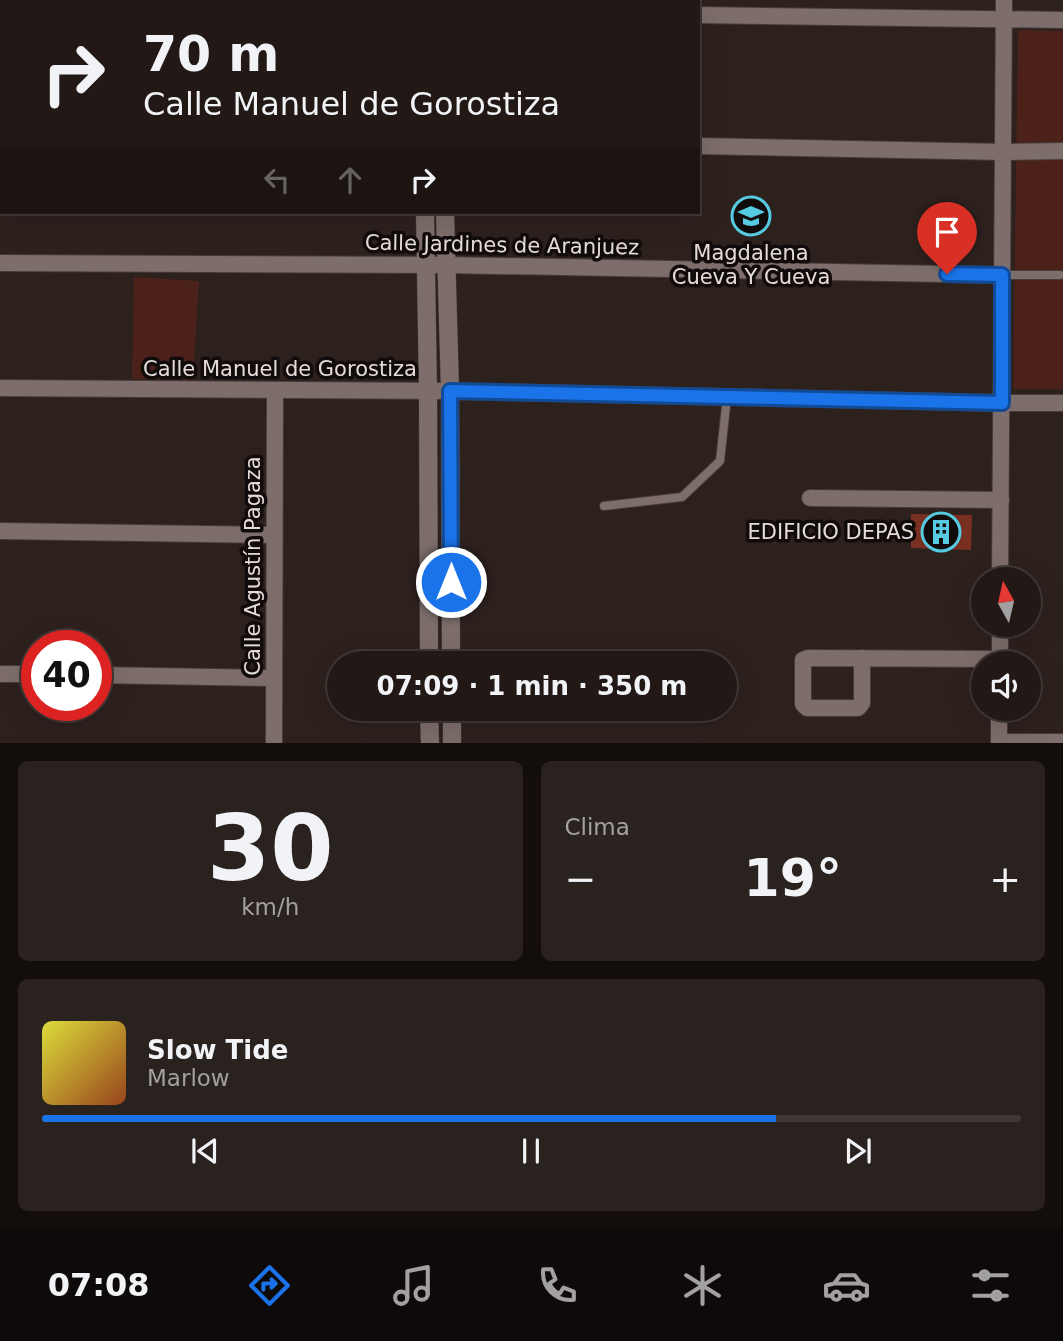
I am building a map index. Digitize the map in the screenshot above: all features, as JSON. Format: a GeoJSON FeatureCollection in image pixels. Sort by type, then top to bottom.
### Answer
{"type":"FeatureCollection","features":[{"type":"Feature","properties":{"kind":"street"},"geometry":{"type":"LineString","coordinates":[[1000,567],[1004,0]]}},
{"type":"Feature","properties":{"kind":"street"},"geometry":{"type":"LineString","coordinates":[[700,15],[1063,20]]}},
{"type":"Feature","properties":{"kind":"street"},"geometry":{"type":"LineString","coordinates":[[700,146],[1063,151]]}},
{"type":"Feature","properties":{"kind":"street"},"geometry":{"type":"LineString","coordinates":[[425,214],[429,651]]}},
{"type":"Feature","properties":{"kind":"street"},"geometry":{"type":"LineString","coordinates":[[444,214],[450,391],[452,651]]}},
{"type":"Feature","properties":{"kind":"street","name":"Calle Jardines de Aranjuez"},"geometry":{"type":"LineString","coordinates":[[0,263],[426,264],[1002,275]]}},
{"type":"Feature","properties":{"kind":"street","name":"Calle Manuel de Gorostiza"},"geometry":{"type":"LineString","coordinates":[[0,388],[450,391],[1063,403]]}},
{"type":"Feature","properties":{"kind":"street","name":"Calle Agustín Pagaza"},"geometry":{"type":"LineString","coordinates":[[274,743],[275,390]]}},
{"type":"Feature","properties":{"kind":"street"},"geometry":{"type":"LineString","coordinates":[[810,498],[1001,500]]}},
{"type":"Feature","properties":{"kind":"street"},"geometry":{"type":"LineString","coordinates":[[0,531],[274,536]]}},
{"type":"Feature","properties":{"kind":"street"},"geometry":{"type":"LineString","coordinates":[[862,658],[862,703],[858,708],[807,708],[803,704],[803,660],[808,658],[862,658],[971,660]]}},
{"type":"Feature","properties":{"kind":"street"},"geometry":{"type":"LineString","coordinates":[[0,674],[21,674]]}},
{"type":"Feature","properties":{"kind":"street"},"geometry":{"type":"LineString","coordinates":[[112,675],[274,678]]}},
{"type":"Feature","properties":{"kind":"street"},"geometry":{"type":"LineString","coordinates":[[429,721],[430,743]]}},
{"type":"Feature","properties":{"kind":"street"},"geometry":{"type":"LineString","coordinates":[[452,721],[452,743]]}},
{"type":"Feature","properties":{"kind":"street"},"geometry":{"type":"LineString","coordinates":[[999,721],[999,742],[1063,742]]}},
{"type":"Feature","properties":{"kind":"lane"},"geometry":{"type":"LineString","coordinates":[[1002,275],[1060,275]]}},
{"type":"Feature","properties":{"kind":"lane"},"geometry":{"type":"LineString","coordinates":[[604,506],[682,497],[720,461],[727,397]]}},
{"type":"Feature","properties":{"kind":"shaded area"},"geometry":{"type":"Polygon","coordinates":[[[1018,30],[1063,31],[1063,389],[1013,389],[1018,30]]]}},
{"type":"Feature","properties":{"kind":"shaded area"},"geometry":{"type":"Polygon","coordinates":[[[134,277],[199,281],[193,380],[132,379],[134,277]]]}},
{"type":"Feature","properties":{"kind":"building","name":"EDIFICIO DEPAS"},"geometry":{"type":"Polygon","coordinates":[[[911,514],[972,515],[971,550],[911,548],[911,514]]]}},
{"type":"Feature","properties":{"kind":"place","name":"Magdalena Cueva Y Cueva"},"geometry":{"type":"Point","coordinates":[751,216]}},
{"type":"Feature","properties":{"kind":"place","name":"EDIFICIO DEPAS"},"geometry":{"type":"Point","coordinates":[941,532]}},
{"type":"Feature","properties":{"kind":"route"},"geometry":{"type":"LineString","coordinates":[[451,582],[450,391],[1002,403],[1002,275],[947,274]]}}]}
